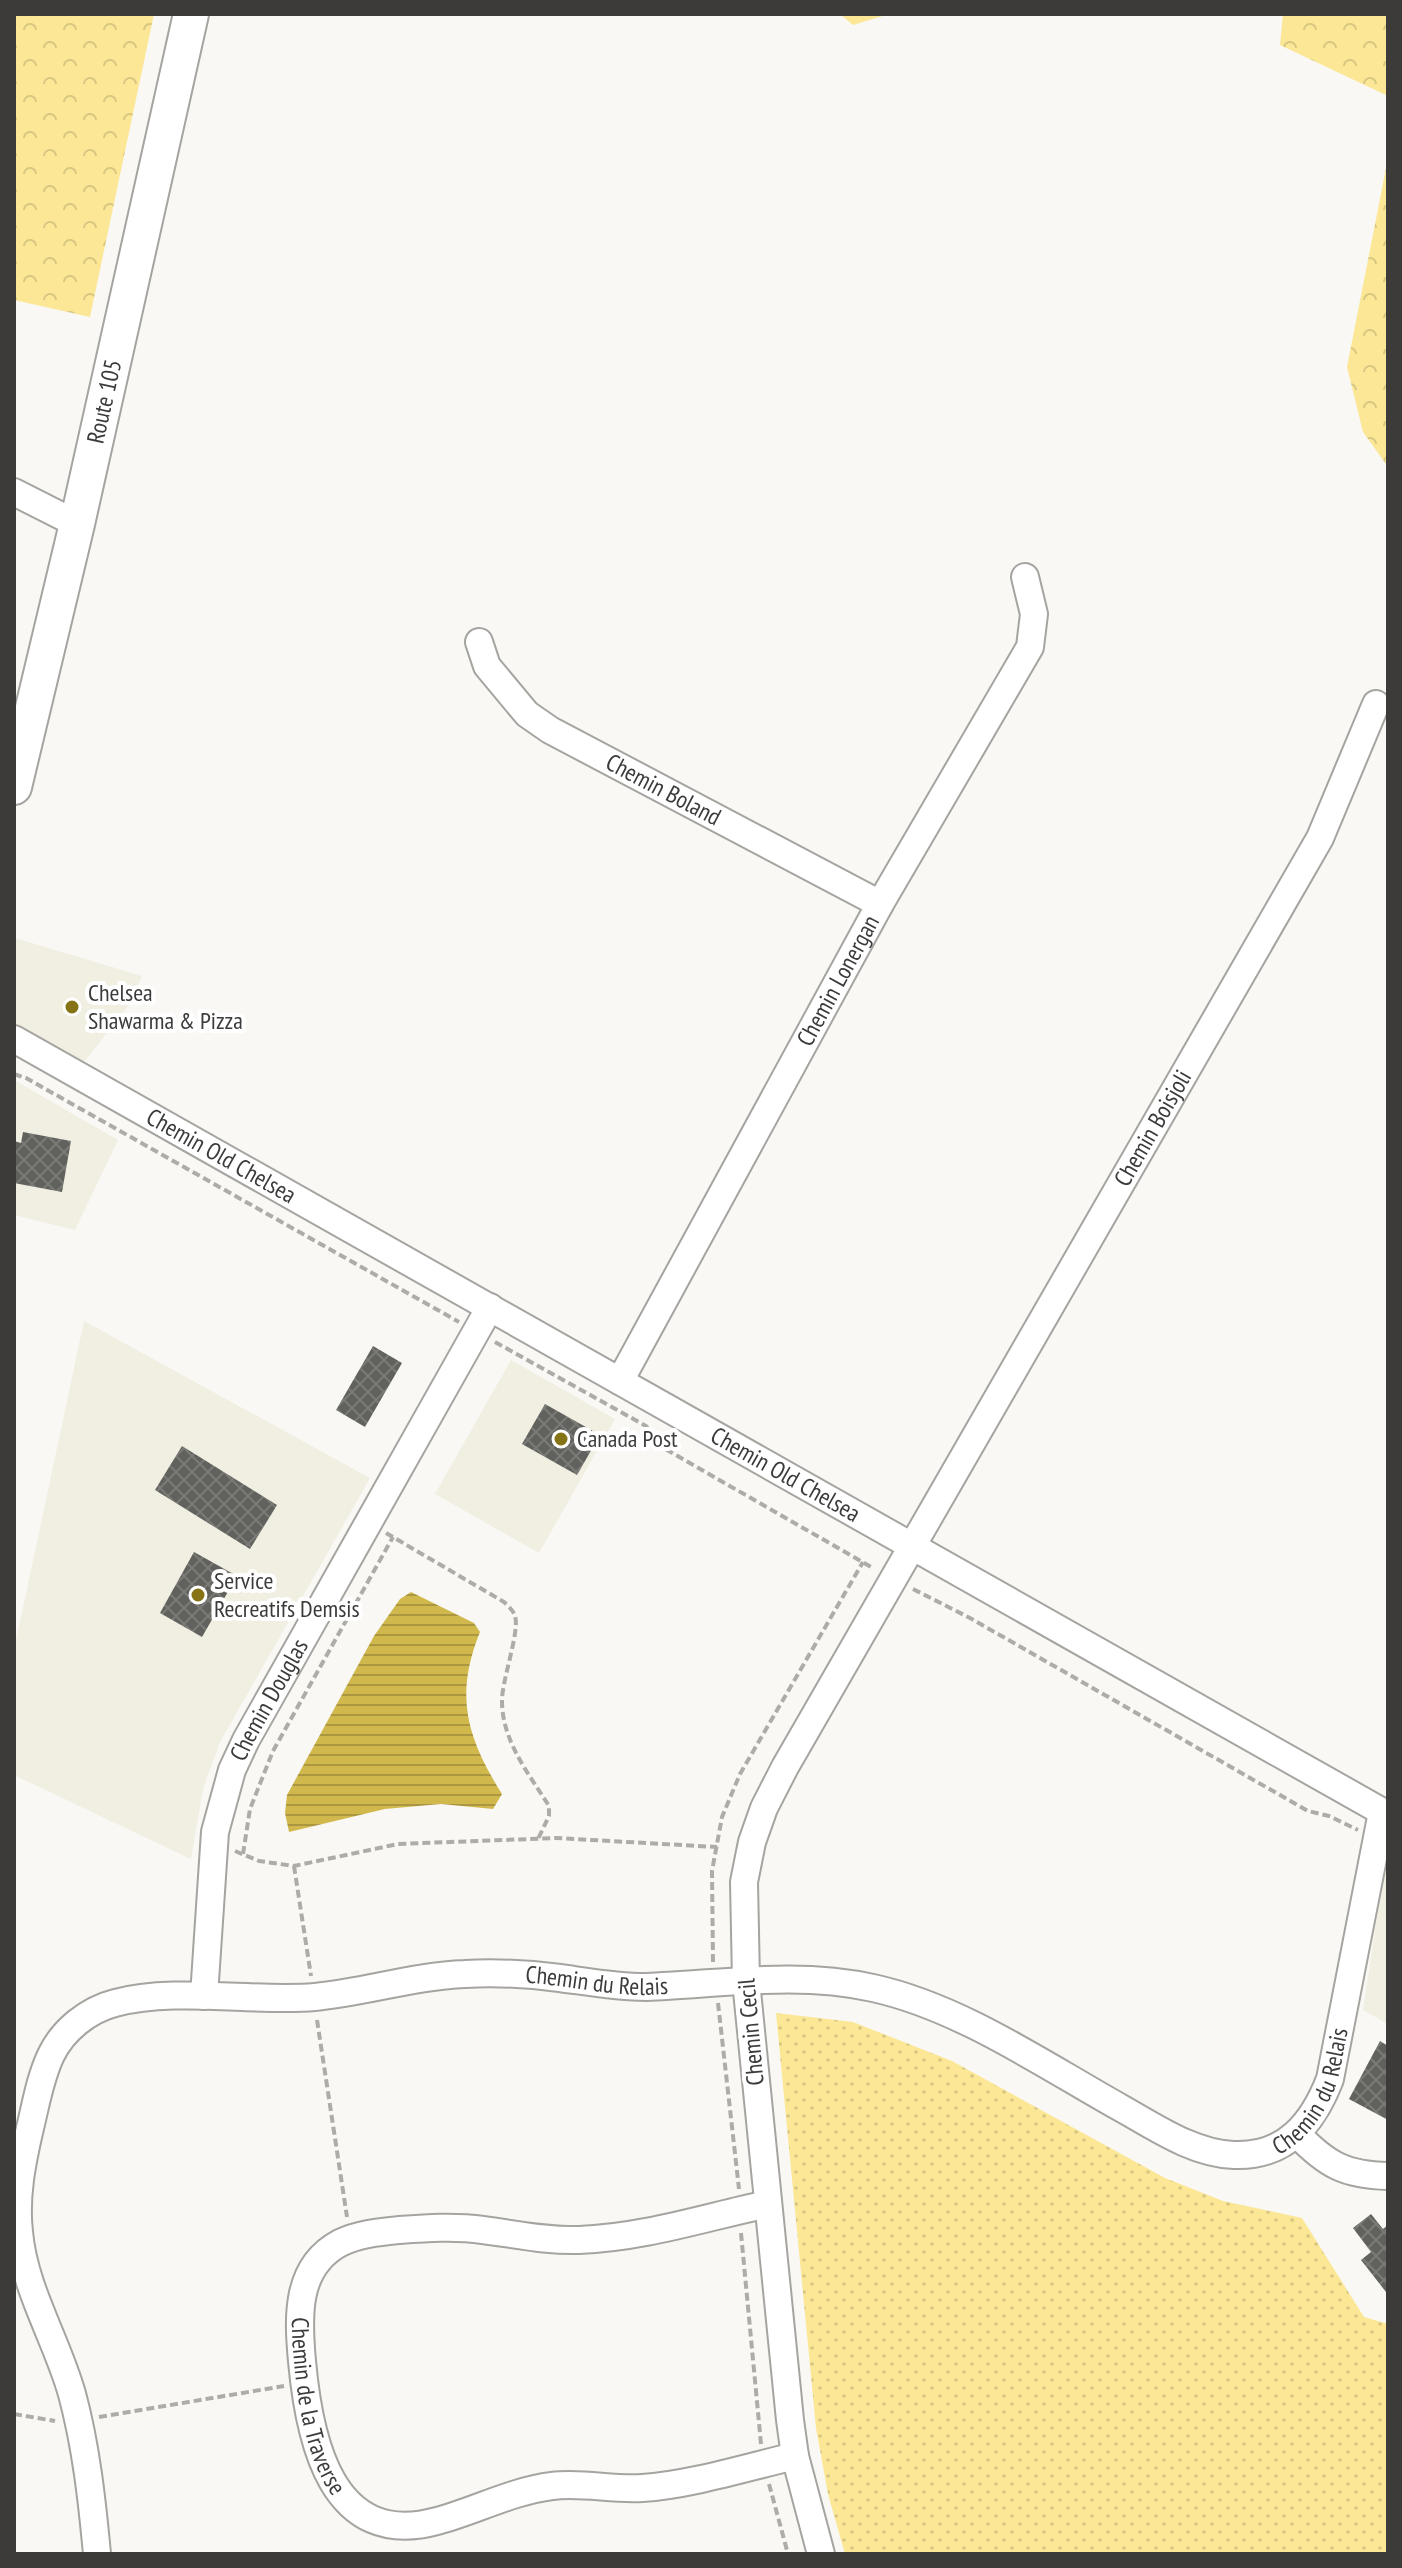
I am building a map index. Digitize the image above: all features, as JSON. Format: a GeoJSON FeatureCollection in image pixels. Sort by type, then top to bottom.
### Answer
{"type":"FeatureCollection","features":[{"type":"Feature","properties":{"kind":"main road","name":"Route 105"},"geometry":{"type":"LineString","coordinates":[[14,787],[77,524],[191,14]]}},
{"type":"Feature","properties":{"kind":"street"},"geometry":{"type":"LineString","coordinates":[[14,492],[77,524]]}},
{"type":"Feature","properties":{"kind":"street","name":"Chemin Lonergan"},"geometry":{"type":"LineString","coordinates":[[620,1381],[880,904],[1030,647],[1034,614],[1025,577]]}},
{"type":"Feature","properties":{"kind":"street","name":"Chemin Boland"},"geometry":{"type":"LineString","coordinates":[[479,642],[487,666],[527,714],[550,730],[880,904]]}},
{"type":"Feature","properties":{"kind":"street","name":"Chemin Boisjoli"},"geometry":{"type":"LineString","coordinates":[[911,1545],[1320,838],[1376,704]]}},
{"type":"Feature","properties":{"kind":"street","name":"Chemin Old Chelsea"},"geometry":{"type":"LineString","coordinates":[[14,1039],[1385,1813]]}},
{"type":"Feature","properties":{"kind":"street","name":"Chemin Douglas"},"geometry":{"type":"LineString","coordinates":[[204,1996],[214,1843],[223,1797],[246,1740],[490,1307]]}},
{"type":"Feature","properties":{"kind":"street","name":"Chemin Cecil"},"geometry":{"type":"LineString","coordinates":[[821,2554],[795,2456],[746,1981],[744,1882],[752,1842],[764,1808],[911,1545]]}},
{"type":"Feature","properties":{"kind":"street","name":"Chemin du Relais"},"geometry":{"type":"LineString","coordinates":[[97,2554],[79,2421],[27,2271],[19,2235],[17,2202],[41,2081],[58,2043],[83,2017],[100,2008],[136,1999],[314,1997],[430,1976],[469,1973],[556,1977],[636,1987],[746,1981],[826,1981],[874,1988],[955,2016],[1152,2126],[1205,2149],[1231,2155],[1256,2154],[1279,2146],[1297,2134],[1319,2107],[1330,2079],[1376,1841],[1385,1813]]}},
{"type":"Feature","properties":{"kind":"street"},"geometry":{"type":"LineString","coordinates":[[1297,2134],[1331,2165],[1359,2176],[1388,2176]]}},
{"type":"Feature","properties":{"kind":"street","name":"Chemin de la Traverse"},"geometry":{"type":"LineString","coordinates":[[768,2204],[670,2227],[590,2240],[561,2240],[441,2227],[382,2232],[340,2243],[320,2260],[301,2294],[299,2317],[304,2383],[319,2454],[330,2481],[349,2504],[377,2521],[391,2525],[434,2522],[554,2485],[644,2488],[795,2456]]}},
{"type":"Feature","properties":{"kind":"path"},"geometry":{"type":"LineString","coordinates":[[14,1074],[646,1426],[660,1446],[893,1578],[970,1618],[1308,1811],[1329,1816],[1376,1841]]}},
{"type":"Feature","properties":{"kind":"path"},"geometry":{"type":"LineString","coordinates":[[369,1523],[504,1602],[514,1612],[516,1626],[502,1701],[517,1757],[549,1806],[549,1816],[538,1839]]}},
{"type":"Feature","properties":{"kind":"path"},"geometry":{"type":"LineString","coordinates":[[243,1854],[250,1809],[273,1751],[393,1537]]}},
{"type":"Feature","properties":{"kind":"path"},"geometry":{"type":"LineString","coordinates":[[214,1843],[259,1861],[294,1866],[398,1844],[538,1839],[717,1847]]}},
{"type":"Feature","properties":{"kind":"path"},"geometry":{"type":"LineString","coordinates":[[294,1866],[350,2240]]}},
{"type":"Feature","properties":{"kind":"path"},"geometry":{"type":"LineString","coordinates":[[14,2414],[60,2422],[79,2421],[304,2383]]}},
{"type":"Feature","properties":{"kind":"shaded area"},"geometry":{"type":"Polygon","coordinates":[[[15,938],[142,976],[129,1005],[84,1062],[14,1026],[15,938]]]}},
{"type":"Feature","properties":{"kind":"shaded area"},"geometry":{"type":"Polygon","coordinates":[[[14,1080],[118,1140],[75,1230],[14,1215],[14,1080]]]}},
{"type":"Feature","properties":{"kind":"shaded area"},"geometry":{"type":"Polygon","coordinates":[[[84,1321],[370,1478],[220,1742],[203,1789],[191,1859],[14,1775],[14,1650],[84,1321]]]}},
{"type":"Feature","properties":{"kind":"shaded area"},"geometry":{"type":"Polygon","coordinates":[[[511,1360],[615,1419],[539,1553],[435,1494],[511,1360]]]}},
{"type":"Feature","properties":{"kind":"shaded area"},"geometry":{"type":"Polygon","coordinates":[[[411,1592],[474,1623],[480,1632],[468,1676],[468,1716],[480,1754],[502,1794],[493,1809],[441,1804],[385,1809],[289,1832],[285,1813],[287,1795],[374,1636],[400,1599],[411,1592]]]}},
{"type":"Feature","properties":{"kind":"shaded area"},"geometry":{"type":"Polygon","coordinates":[[[1388,1868],[1388,2024],[1363,2010],[1383,1877],[1388,1868]]]}},
{"type":"Feature","properties":{"kind":"green space"},"geometry":{"type":"Polygon","coordinates":[[[14,14],[154,14],[90,317],[14,300],[14,14]]]}},
{"type":"Feature","properties":{"kind":"green space"},"geometry":{"type":"Polygon","coordinates":[[[840,14],[889,14],[853,25],[840,14]]]}},
{"type":"Feature","properties":{"kind":"green space"},"geometry":{"type":"Polygon","coordinates":[[[1283,14],[1388,14],[1388,96],[1280,45],[1283,14]]]}},
{"type":"Feature","properties":{"kind":"green space"},"geometry":{"type":"Polygon","coordinates":[[[1388,158],[1388,467],[1363,432],[1347,367],[1388,158]]]}},
{"type":"Feature","properties":{"kind":"green space"},"geometry":{"type":"Polygon","coordinates":[[[776,2013],[853,2022],[952,2061],[1165,2178],[1223,2201],[1302,2218],[1364,2317],[1388,2324],[1388,2554],[845,2554],[828,2494],[816,2428],[776,2013]]]}},
{"type":"Feature","properties":{"kind":"building"},"geometry":{"type":"Polygon","coordinates":[[[23,1132],[71,1141],[62,1192],[14,1183],[14,1141],[21,1143],[23,1132]]]}},
{"type":"Feature","properties":{"kind":"building"},"geometry":{"type":"Polygon","coordinates":[[[373,1346],[402,1363],[365,1427],[336,1410],[373,1346]]]}},
{"type":"Feature","properties":{"kind":"building","name":"Canada Post"},"geometry":{"type":"Polygon","coordinates":[[[545,1404],[600,1435],[577,1475],[522,1444],[545,1404]]]}},
{"type":"Feature","properties":{"kind":"building"},"geometry":{"type":"Polygon","coordinates":[[[182,1446],[277,1505],[250,1549],[155,1490],[182,1446]]]}},
{"type":"Feature","properties":{"kind":"building","name":"Service Recreatifs Demsis"},"geometry":{"type":"Polygon","coordinates":[[[194,1552],[237,1576],[202,1637],[160,1613],[194,1552]]]}},
{"type":"Feature","properties":{"kind":"building"},"geometry":{"type":"Polygon","coordinates":[[[1380,2041],[1388,2046],[1388,2120],[1349,2099],[1380,2041]]]}},
{"type":"Feature","properties":{"kind":"building"},"geometry":{"type":"Polygon","coordinates":[[[1371,2214],[1383,2229],[1388,2225],[1386,2292],[1361,2260],[1371,2252],[1353,2228],[1371,2214]]]}},
{"type":"Feature","properties":{"kind":"place","name":"Chelsea Shawarma & Pizza"},"geometry":{"type":"Point","coordinates":[72,1007]}},
{"type":"Feature","properties":{"kind":"place","name":"Canada Post"},"geometry":{"type":"Point","coordinates":[561,1439]}},
{"type":"Feature","properties":{"kind":"place","name":"Service Recreatifs Demsis"},"geometry":{"type":"Point","coordinates":[198,1595]}}]}
